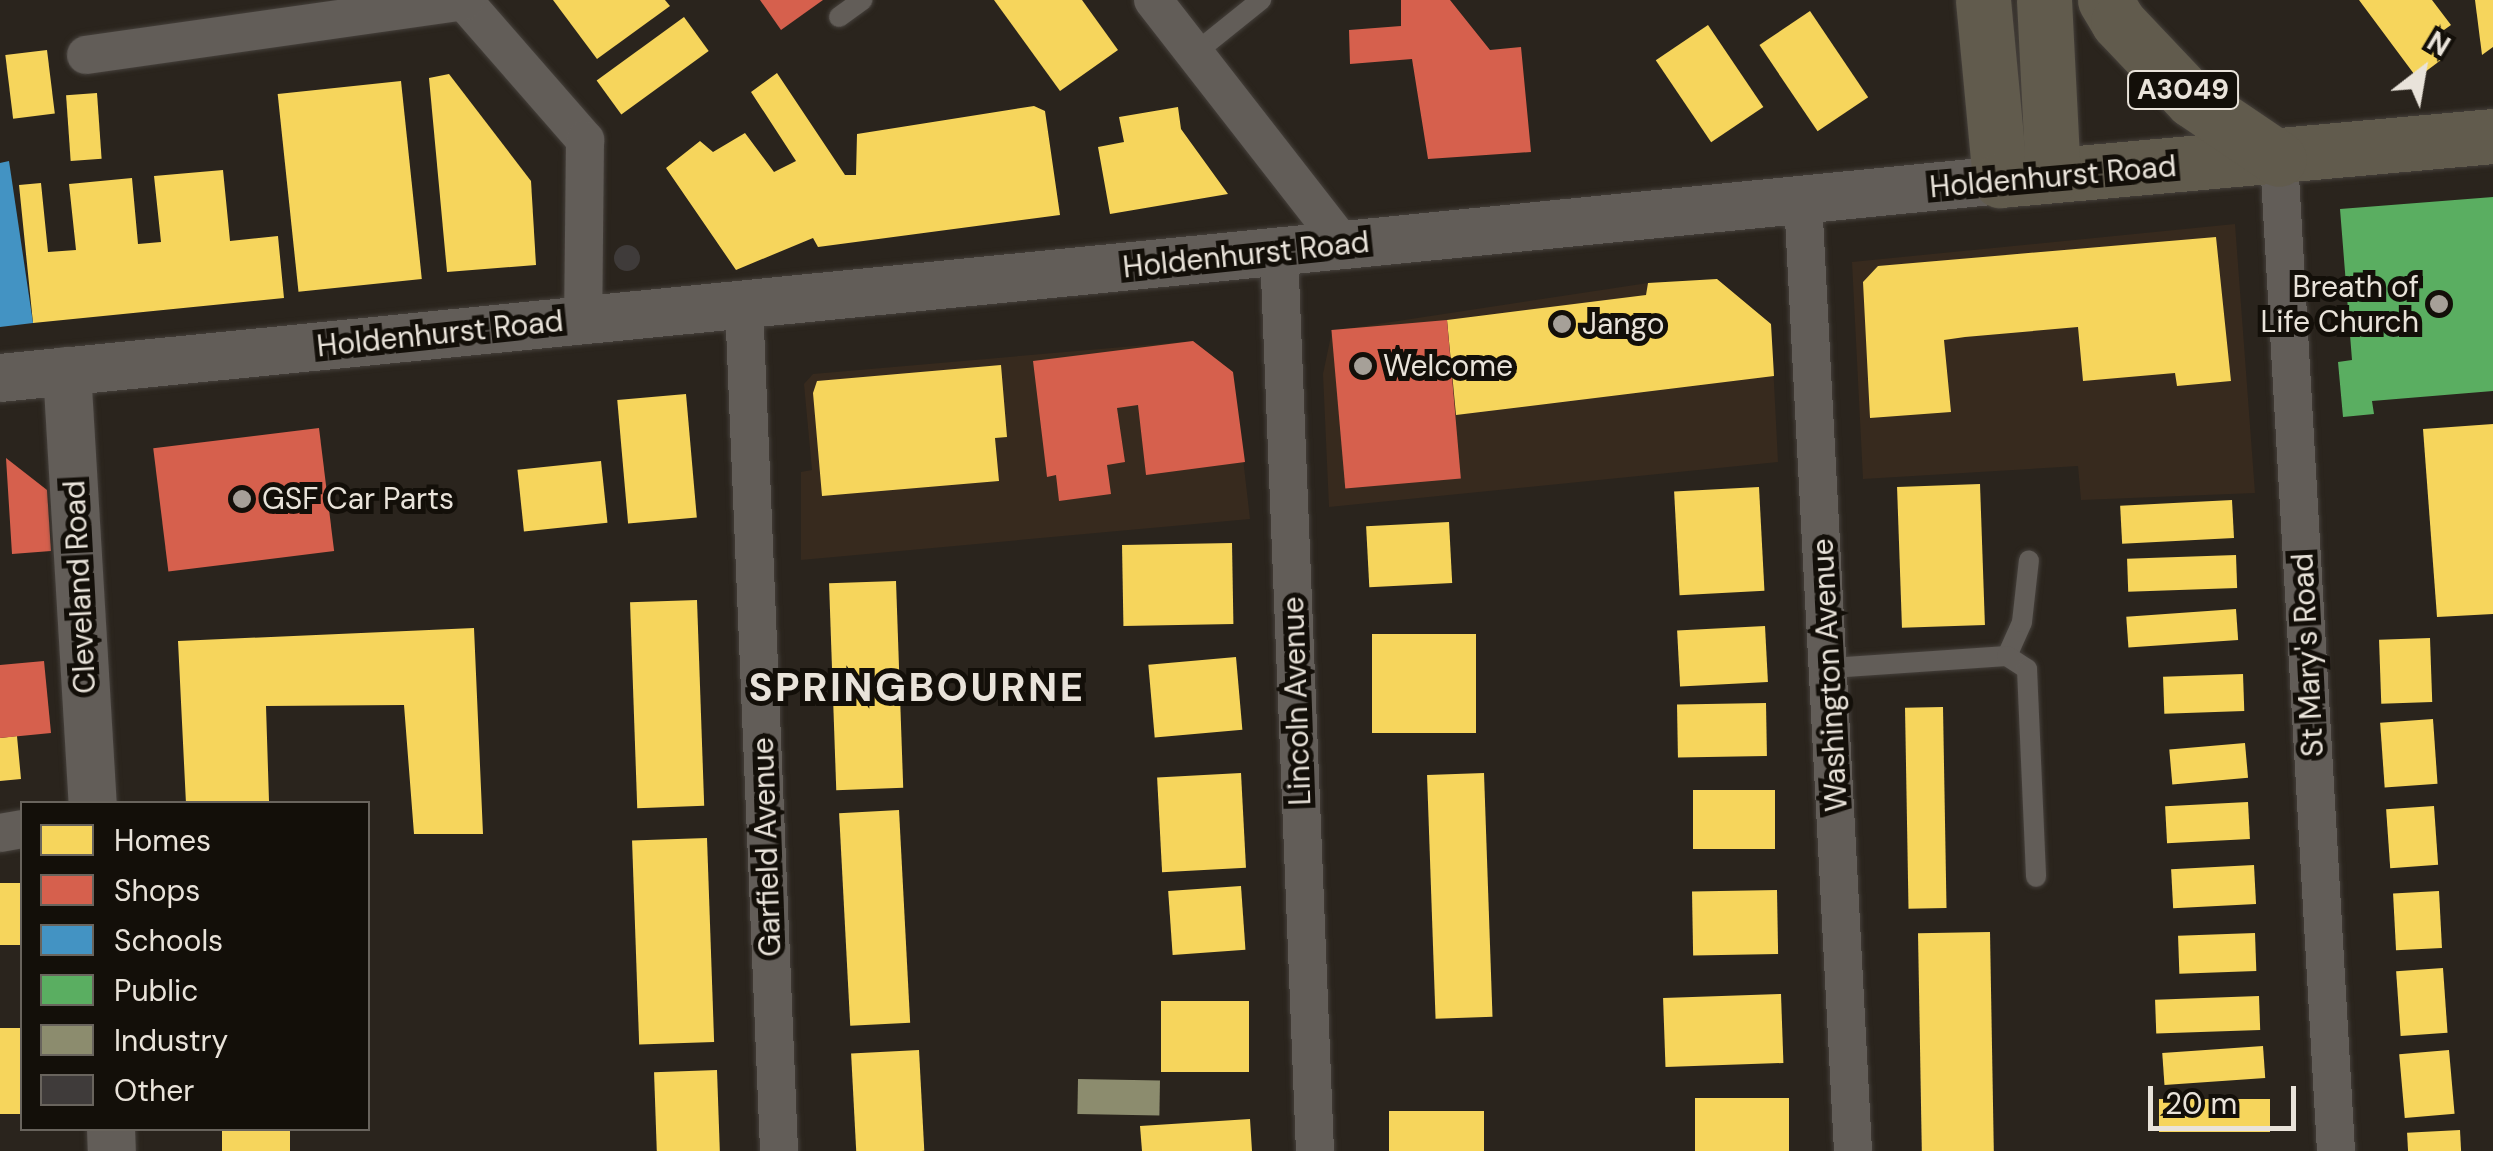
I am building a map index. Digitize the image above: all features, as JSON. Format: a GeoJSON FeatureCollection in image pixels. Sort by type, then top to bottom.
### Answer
{"type":"FeatureCollection","features":[{"type":"Feature","properties":{"kind":"main road"},"geometry":{"type":"LineString","coordinates":[[1983,0],[2000,180]]}},
{"type":"Feature","properties":{"kind":"main road"},"geometry":{"type":"LineString","coordinates":[[2044,0],[2053,174]]}},
{"type":"Feature","properties":{"kind":"main road","name":"A3049"},"geometry":{"type":"LineString","coordinates":[[2105,0],[2118,22],[2192,100],[2280,158]]}},
{"type":"Feature","properties":{"kind":"main road","name":"Holdenhurst Road"},"geometry":{"type":"LineString","coordinates":[[2000,180],[2493,136]]}},
{"type":"Feature","properties":{"kind":"street"},"geometry":{"type":"LineString","coordinates":[[86,55],[464,0],[585,140],[583,320]]}},
{"type":"Feature","properties":{"kind":"street"},"geometry":{"type":"LineString","coordinates":[[1153,0],[1344,245]]}},
{"type":"Feature","properties":{"kind":"street","name":"St Mary's Road"},"geometry":{"type":"LineString","coordinates":[[2280,158],[2336,1151]]}},
{"type":"Feature","properties":{"kind":"street","name":"Holdenhurst Road"},"geometry":{"type":"LineString","coordinates":[[0,378],[2000,180]]}},
{"type":"Feature","properties":{"kind":"street","name":"Washington Avenue"},"geometry":{"type":"LineString","coordinates":[[1803,200],[1831,668],[1853,1151]]}},
{"type":"Feature","properties":{"kind":"street","name":"Lincoln Avenue"},"geometry":{"type":"LineString","coordinates":[[1279,252],[1315,1151]]}},
{"type":"Feature","properties":{"kind":"street","name":"Garfield Avenue"},"geometry":{"type":"LineString","coordinates":[[744,304],[779,1151]]}},
{"type":"Feature","properties":{"kind":"street","name":"Cleveland Road"},"geometry":{"type":"LineString","coordinates":[[67,371],[93,801]]}},
{"type":"Feature","properties":{"kind":"lane"},"geometry":{"type":"LineString","coordinates":[[839,17],[862,0]]}},
{"type":"Feature","properties":{"kind":"lane"},"geometry":{"type":"LineString","coordinates":[[1195,53],[1261,0]]}},
{"type":"Feature","properties":{"kind":"lane"},"geometry":{"type":"LineString","coordinates":[[2007,656],[2022,622],[2029,560]]}},
{"type":"Feature","properties":{"kind":"lane"},"geometry":{"type":"LineString","coordinates":[[1831,668],[2007,656],[2026,669],[2036,878]]}},
{"type":"Feature","properties":{"kind":"shaded area"},"geometry":{"type":"Polygon","coordinates":[[[2235,224],[2255,493],[2081,500],[2078,466],[1863,479],[1852,262],[2235,224]]]}},
{"type":"Feature","properties":{"kind":"shaded area"},"geometry":{"type":"Polygon","coordinates":[[[1717,279],[1771,324],[1778,462],[1329,507],[1323,374],[1332,331],[1648,283],[1717,279]]]}},
{"type":"Feature","properties":{"kind":"shaded area"},"geometry":{"type":"Polygon","coordinates":[[[1193,341],[1233,372],[1250,519],[801,560],[801,472],[812,470],[804,384],[813,374],[1193,341]]]}},
{"type":"Feature","properties":{"kind":"building: Homes"},"geometry":{"type":"Polygon","coordinates":[[[553,0],[665,0],[670,6],[597,59],[553,0]]]}},
{"type":"Feature","properties":{"kind":"building: Homes"},"geometry":{"type":"Polygon","coordinates":[[[994,0],[1082,0],[1118,50],[1060,91],[994,0]]]}},
{"type":"Feature","properties":{"kind":"building: Homes"},"geometry":{"type":"Polygon","coordinates":[[[2359,0],[2432,0],[2451,25],[2427,42],[2441,60],[2417,78],[2359,0]]]}},
{"type":"Feature","properties":{"kind":"building: Homes"},"geometry":{"type":"Polygon","coordinates":[[[2475,0],[2493,0],[2493,47],[2482,55],[2475,0]]]}},
{"type":"Feature","properties":{"kind":"building: Homes"},"geometry":{"type":"Polygon","coordinates":[[[1810,11],[1868,97],[1818,131],[1759,45],[1810,11]]]}},
{"type":"Feature","properties":{"kind":"building: Homes"},"geometry":{"type":"Polygon","coordinates":[[[684,17],[709,51],[621,114],[597,80],[684,17]]]}},
{"type":"Feature","properties":{"kind":"building: Homes"},"geometry":{"type":"Polygon","coordinates":[[[1708,25],[1763,107],[1711,142],[1656,60],[1708,25]]]}},
{"type":"Feature","properties":{"kind":"building: Homes"},"geometry":{"type":"Polygon","coordinates":[[[47,50],[55,114],[13,119],[5,55],[47,50]]]}},
{"type":"Feature","properties":{"kind":"building: Homes"},"geometry":{"type":"Polygon","coordinates":[[[777,73],[845,175],[856,175],[857,134],[1034,106],[1045,111],[1060,215],[818,247],[813,238],[736,270],[666,168],[700,141],[713,152],[745,133],[774,172],[796,161],[751,92],[777,73]]]}},
{"type":"Feature","properties":{"kind":"building: Homes"},"geometry":{"type":"Polygon","coordinates":[[[449,74],[531,181],[536,265],[447,272],[429,78],[449,74]]]}},
{"type":"Feature","properties":{"kind":"building: Homes"},"geometry":{"type":"Polygon","coordinates":[[[401,81],[422,279],[298,292],[278,94],[401,81]]]}},
{"type":"Feature","properties":{"kind":"building: Homes"},"geometry":{"type":"Polygon","coordinates":[[[97,93],[102,159],[71,161],[66,95],[97,93]]]}},
{"type":"Feature","properties":{"kind":"building: Homes"},"geometry":{"type":"Polygon","coordinates":[[[1178,107],[1181,129],[1228,194],[1110,214],[1098,147],[1124,142],[1119,117],[1178,107]]]}},
{"type":"Feature","properties":{"kind":"building: Homes"},"geometry":{"type":"Polygon","coordinates":[[[223,170],[230,241],[278,236],[284,298],[33,323],[19,185],[41,183],[48,252],[76,250],[69,184],[132,178],[138,244],[161,242],[154,176],[223,170]]]}},
{"type":"Feature","properties":{"kind":"building: Homes"},"geometry":{"type":"Polygon","coordinates":[[[2216,237],[2231,381],[2177,386],[2175,373],[2083,381],[2078,327],[1965,337],[1944,340],[1951,412],[1870,418],[1863,282],[1878,266],[2216,237]]]}},
{"type":"Feature","properties":{"kind":"building: Homes"},"geometry":{"type":"Polygon","coordinates":[[[1717,279],[1771,324],[1774,376],[1456,415],[1447,320],[1646,295],[1648,283],[1717,279]]]}},
{"type":"Feature","properties":{"kind":"building: Homes"},"geometry":{"type":"Polygon","coordinates":[[[1001,365],[1007,437],[995,438],[999,481],[822,496],[813,393],[817,381],[1001,365]]]}},
{"type":"Feature","properties":{"kind":"building: Homes"},"geometry":{"type":"Polygon","coordinates":[[[686,394],[697,518],[628,524],[617,400],[686,394]]]}},
{"type":"Feature","properties":{"kind":"building: Homes"},"geometry":{"type":"Polygon","coordinates":[[[2493,424],[2493,614],[2437,617],[2423,429],[2493,424]]]}},
{"type":"Feature","properties":{"kind":"building: Homes"},"geometry":{"type":"Polygon","coordinates":[[[601,461],[607,523],[524,531],[517,470],[601,461]]]}},
{"type":"Feature","properties":{"kind":"building: Homes"},"geometry":{"type":"Polygon","coordinates":[[[1980,484],[1985,625],[1902,628],[1897,487],[1980,484]]]}},
{"type":"Feature","properties":{"kind":"building: Homes"},"geometry":{"type":"Polygon","coordinates":[[[1759,487],[1764,591],[1680,595],[1674,491],[1759,487]]]}},
{"type":"Feature","properties":{"kind":"building: Homes"},"geometry":{"type":"Polygon","coordinates":[[[2232,500],[2234,538],[2122,544],[2120,506],[2232,500]]]}},
{"type":"Feature","properties":{"kind":"building: Homes"},"geometry":{"type":"Polygon","coordinates":[[[1449,522],[1452,583],[1369,587],[1366,526],[1449,522]]]}},
{"type":"Feature","properties":{"kind":"building: Homes"},"geometry":{"type":"Polygon","coordinates":[[[1232,543],[1233,624],[1123,626],[1122,545],[1232,543]]]}},
{"type":"Feature","properties":{"kind":"building: Homes"},"geometry":{"type":"Polygon","coordinates":[[[2236,555],[2237,588],[2128,592],[2127,559],[2236,555]]]}},
{"type":"Feature","properties":{"kind":"building: Homes"},"geometry":{"type":"Polygon","coordinates":[[[896,581],[903,788],[836,790],[829,583],[896,581]]]}},
{"type":"Feature","properties":{"kind":"building: Homes"},"geometry":{"type":"Polygon","coordinates":[[[697,600],[704,806],[637,808],[630,602],[697,600]]]}},
{"type":"Feature","properties":{"kind":"building: Homes"},"geometry":{"type":"Polygon","coordinates":[[[2236,609],[2238,640],[2128,648],[2126,617],[2236,609]]]}},
{"type":"Feature","properties":{"kind":"building: Homes"},"geometry":{"type":"Polygon","coordinates":[[[1765,626],[1768,682],[1680,687],[1677,631],[1765,626]]]}},
{"type":"Feature","properties":{"kind":"building: Homes"},"geometry":{"type":"Polygon","coordinates":[[[474,628],[483,834],[414,834],[404,705],[266,706],[269,801],[186,801],[178,641],[474,628]]]}},
{"type":"Feature","properties":{"kind":"building: Homes"},"geometry":{"type":"Polygon","coordinates":[[[1372,634],[1476,634],[1476,733],[1372,733],[1372,634]]]}},
{"type":"Feature","properties":{"kind":"building: Homes"},"geometry":{"type":"Polygon","coordinates":[[[2430,638],[2432,702],[2381,704],[2379,640],[2430,638]]]}},
{"type":"Feature","properties":{"kind":"building: Homes"},"geometry":{"type":"Polygon","coordinates":[[[1236,657],[1242,730],[1155,737],[1148,665],[1236,657]]]}},
{"type":"Feature","properties":{"kind":"building: Homes"},"geometry":{"type":"Polygon","coordinates":[[[2243,674],[2244,711],[2164,714],[2163,677],[2243,674]]]}},
{"type":"Feature","properties":{"kind":"building: Homes"},"geometry":{"type":"Polygon","coordinates":[[[1766,703],[1767,756],[1678,758],[1677,705],[1766,703]]]}},
{"type":"Feature","properties":{"kind":"building: Homes"},"geometry":{"type":"Polygon","coordinates":[[[1943,707],[1947,908],[1909,909],[1905,708],[1943,707]]]}},
{"type":"Feature","properties":{"kind":"building: Homes"},"geometry":{"type":"Polygon","coordinates":[[[2433,719],[2438,784],[2385,788],[2380,723],[2433,719]]]}},
{"type":"Feature","properties":{"kind":"building: Homes"},"geometry":{"type":"Polygon","coordinates":[[[17,736],[21,779],[0,781],[0,738],[17,736]]]}},
{"type":"Feature","properties":{"kind":"building: Homes"},"geometry":{"type":"Polygon","coordinates":[[[2245,743],[2248,778],[2172,784],[2169,750],[2245,743]]]}},
{"type":"Feature","properties":{"kind":"building: Homes"},"geometry":{"type":"Polygon","coordinates":[[[1241,773],[1246,868],[1162,872],[1157,777],[1241,773]]]}},
{"type":"Feature","properties":{"kind":"building: Homes"},"geometry":{"type":"Polygon","coordinates":[[[1484,773],[1493,1017],[1436,1019],[1427,775],[1484,773]]]}},
{"type":"Feature","properties":{"kind":"building: Homes"},"geometry":{"type":"Polygon","coordinates":[[[1693,790],[1775,790],[1775,849],[1693,849],[1693,790]]]}},
{"type":"Feature","properties":{"kind":"building: Homes"},"geometry":{"type":"Polygon","coordinates":[[[2248,802],[2250,839],[2167,843],[2165,806],[2248,802]]]}},
{"type":"Feature","properties":{"kind":"building: Homes"},"geometry":{"type":"Polygon","coordinates":[[[2434,806],[2438,865],[2390,868],[2386,809],[2434,806]]]}},
{"type":"Feature","properties":{"kind":"building: Homes"},"geometry":{"type":"Polygon","coordinates":[[[899,810],[910,1023],[850,1026],[839,813],[899,810]]]}},
{"type":"Feature","properties":{"kind":"building: Homes"},"geometry":{"type":"Polygon","coordinates":[[[707,838],[714,1042],[639,1044],[632,841],[707,838]]]}},
{"type":"Feature","properties":{"kind":"building: Homes"},"geometry":{"type":"Polygon","coordinates":[[[2254,865],[2256,904],[2173,908],[2171,869],[2254,865]]]}},
{"type":"Feature","properties":{"kind":"building: Homes"},"geometry":{"type":"Polygon","coordinates":[[[0,883],[20,883],[20,945],[0,945],[0,883]]]}},
{"type":"Feature","properties":{"kind":"building: Homes"},"geometry":{"type":"Polygon","coordinates":[[[1241,886],[1245,950],[1173,955],[1168,891],[1241,886]]]}},
{"type":"Feature","properties":{"kind":"building: Homes"},"geometry":{"type":"Polygon","coordinates":[[[1777,890],[1778,954],[1693,955],[1692,891],[1777,890]]]}},
{"type":"Feature","properties":{"kind":"building: Homes"},"geometry":{"type":"Polygon","coordinates":[[[2439,891],[2442,948],[2396,950],[2393,893],[2439,891]]]}},
{"type":"Feature","properties":{"kind":"building: Homes"},"geometry":{"type":"Polygon","coordinates":[[[1990,932],[1994,1151],[1922,1151],[1918,933],[1990,932]]]}},
{"type":"Feature","properties":{"kind":"building: Homes"},"geometry":{"type":"Polygon","coordinates":[[[2255,933],[2256,971],[2179,974],[2178,936],[2255,933]]]}},
{"type":"Feature","properties":{"kind":"building: Homes"},"geometry":{"type":"Polygon","coordinates":[[[2443,968],[2448,1033],[2401,1036],[2396,971],[2443,968]]]}},
{"type":"Feature","properties":{"kind":"building: Homes"},"geometry":{"type":"Polygon","coordinates":[[[1781,994],[1783,1063],[1665,1067],[1663,998],[1781,994]]]}},
{"type":"Feature","properties":{"kind":"building: Homes"},"geometry":{"type":"Polygon","coordinates":[[[2259,996],[2260,1030],[2156,1034],[2155,1000],[2259,996]]]}},
{"type":"Feature","properties":{"kind":"building: Homes"},"geometry":{"type":"Polygon","coordinates":[[[1161,1001],[1249,1001],[1249,1072],[1161,1072],[1161,1001]]]}},
{"type":"Feature","properties":{"kind":"building: Homes"},"geometry":{"type":"Polygon","coordinates":[[[0,1028],[20,1028],[20,1114],[0,1114],[0,1028]]]}},
{"type":"Feature","properties":{"kind":"building: Homes"},"geometry":{"type":"Polygon","coordinates":[[[2263,1046],[2265,1078],[2164,1085],[2162,1053],[2263,1046]]]}},
{"type":"Feature","properties":{"kind":"building: Homes"},"geometry":{"type":"Polygon","coordinates":[[[919,1050],[924,1151],[856,1151],[851,1054],[919,1050]]]}},
{"type":"Feature","properties":{"kind":"building: Homes"},"geometry":{"type":"Polygon","coordinates":[[[2449,1050],[2455,1114],[2405,1118],[2399,1054],[2449,1050]]]}},
{"type":"Feature","properties":{"kind":"building: Homes"},"geometry":{"type":"Polygon","coordinates":[[[717,1070],[720,1151],[657,1151],[654,1072],[717,1070]]]}},
{"type":"Feature","properties":{"kind":"building: Homes"},"geometry":{"type":"Polygon","coordinates":[[[1695,1098],[1789,1098],[1789,1151],[1695,1151],[1695,1098]]]}},
{"type":"Feature","properties":{"kind":"building: Homes"},"geometry":{"type":"Polygon","coordinates":[[[2159,1099],[2270,1099],[2270,1132],[2159,1132],[2159,1099]]]}},
{"type":"Feature","properties":{"kind":"building: Homes"},"geometry":{"type":"Polygon","coordinates":[[[1389,1111],[1484,1111],[1484,1151],[1389,1151],[1389,1111]]]}},
{"type":"Feature","properties":{"kind":"building: Homes"},"geometry":{"type":"Polygon","coordinates":[[[1250,1119],[1252,1151],[1142,1151],[1140,1126],[1250,1119]]]}},
{"type":"Feature","properties":{"kind":"building: Homes"},"geometry":{"type":"Polygon","coordinates":[[[2460,1130],[2461,1151],[2408,1151],[2407,1133],[2460,1130]]]}},
{"type":"Feature","properties":{"kind":"building: Homes"},"geometry":{"type":"Polygon","coordinates":[[[222,1131],[290,1131],[290,1151],[222,1151],[222,1131]]]}},
{"type":"Feature","properties":{"kind":"building: Shops"},"geometry":{"type":"Polygon","coordinates":[[[760,0],[823,0],[781,30],[760,0]]]}},
{"type":"Feature","properties":{"kind":"building: Shops"},"geometry":{"type":"Polygon","coordinates":[[[1401,0],[1450,0],[1490,50],[1521,47],[1531,152],[1428,159],[1412,59],[1350,64],[1349,30],[1401,26],[1401,0]]]}},
{"type":"Feature","properties":{"kind":"building: Shops"},"geometry":{"type":"Polygon","coordinates":[[[1447,320],[1461,478],[1345,489],[1331,330],[1447,320]]]}},
{"type":"Feature","properties":{"kind":"building: Shops"},"geometry":{"type":"Polygon","coordinates":[[[1193,341],[1233,372],[1245,462],[1146,475],[1138,405],[1117,408],[1125,462],[1107,465],[1111,494],[1059,501],[1056,475],[1047,477],[1033,361],[1193,341]]]}},
{"type":"Feature","properties":{"kind":"building: Shops","name":"GSF Car Parts"},"geometry":{"type":"Polygon","coordinates":[[[319,428],[334,551],[168,571],[153,448],[319,428]]]}},
{"type":"Feature","properties":{"kind":"building: Shops"},"geometry":{"type":"Polygon","coordinates":[[[6,458],[47,490],[51,551],[12,554],[6,458]]]}},
{"type":"Feature","properties":{"kind":"building: Shops"},"geometry":{"type":"Polygon","coordinates":[[[44,661],[51,733],[0,738],[0,665],[44,661]]]}},
{"type":"Feature","properties":{"kind":"building: Schools"},"geometry":{"type":"Polygon","coordinates":[[[9,161],[33,323],[0,327],[0,163],[9,161]]]}},
{"type":"Feature","properties":{"kind":"building: Public"},"geometry":{"type":"Polygon","coordinates":[[[2493,197],[2493,391],[2372,401],[2374,414],[2343,417],[2338,362],[2352,360],[2340,209],[2493,197]]]}},
{"type":"Feature","properties":{"kind":"building: Industry"},"geometry":{"type":"Polygon","coordinates":[[[1078,1079],[1160,1080],[1159,1115],[1077,1114],[1078,1079]]]}},
{"type":"Feature","properties":{"kind":"building: Other"},"geometry":{"type":"Polygon","coordinates":[[[627,245],[636,249],[640,258],[636,267],[627,271],[618,267],[614,258],[618,249],[627,245]]]}},
{"type":"Feature","properties":{"kind":"place","name":"Breath of Life Church"},"geometry":{"type":"Point","coordinates":[2439,304]}},
{"type":"Feature","properties":{"kind":"place","name":"Jango"},"geometry":{"type":"Point","coordinates":[1562,324]}},
{"type":"Feature","properties":{"kind":"place","name":"Welcome"},"geometry":{"type":"Point","coordinates":[1363,366]}},
{"type":"Feature","properties":{"kind":"place","name":"GSF Car Parts"},"geometry":{"type":"Point","coordinates":[242,499]}},
{"type":"Feature","properties":{"kind":"district","name":"SPRINGBOURNE"},"geometry":{"type":"Point","coordinates":[917,687]}}]}
